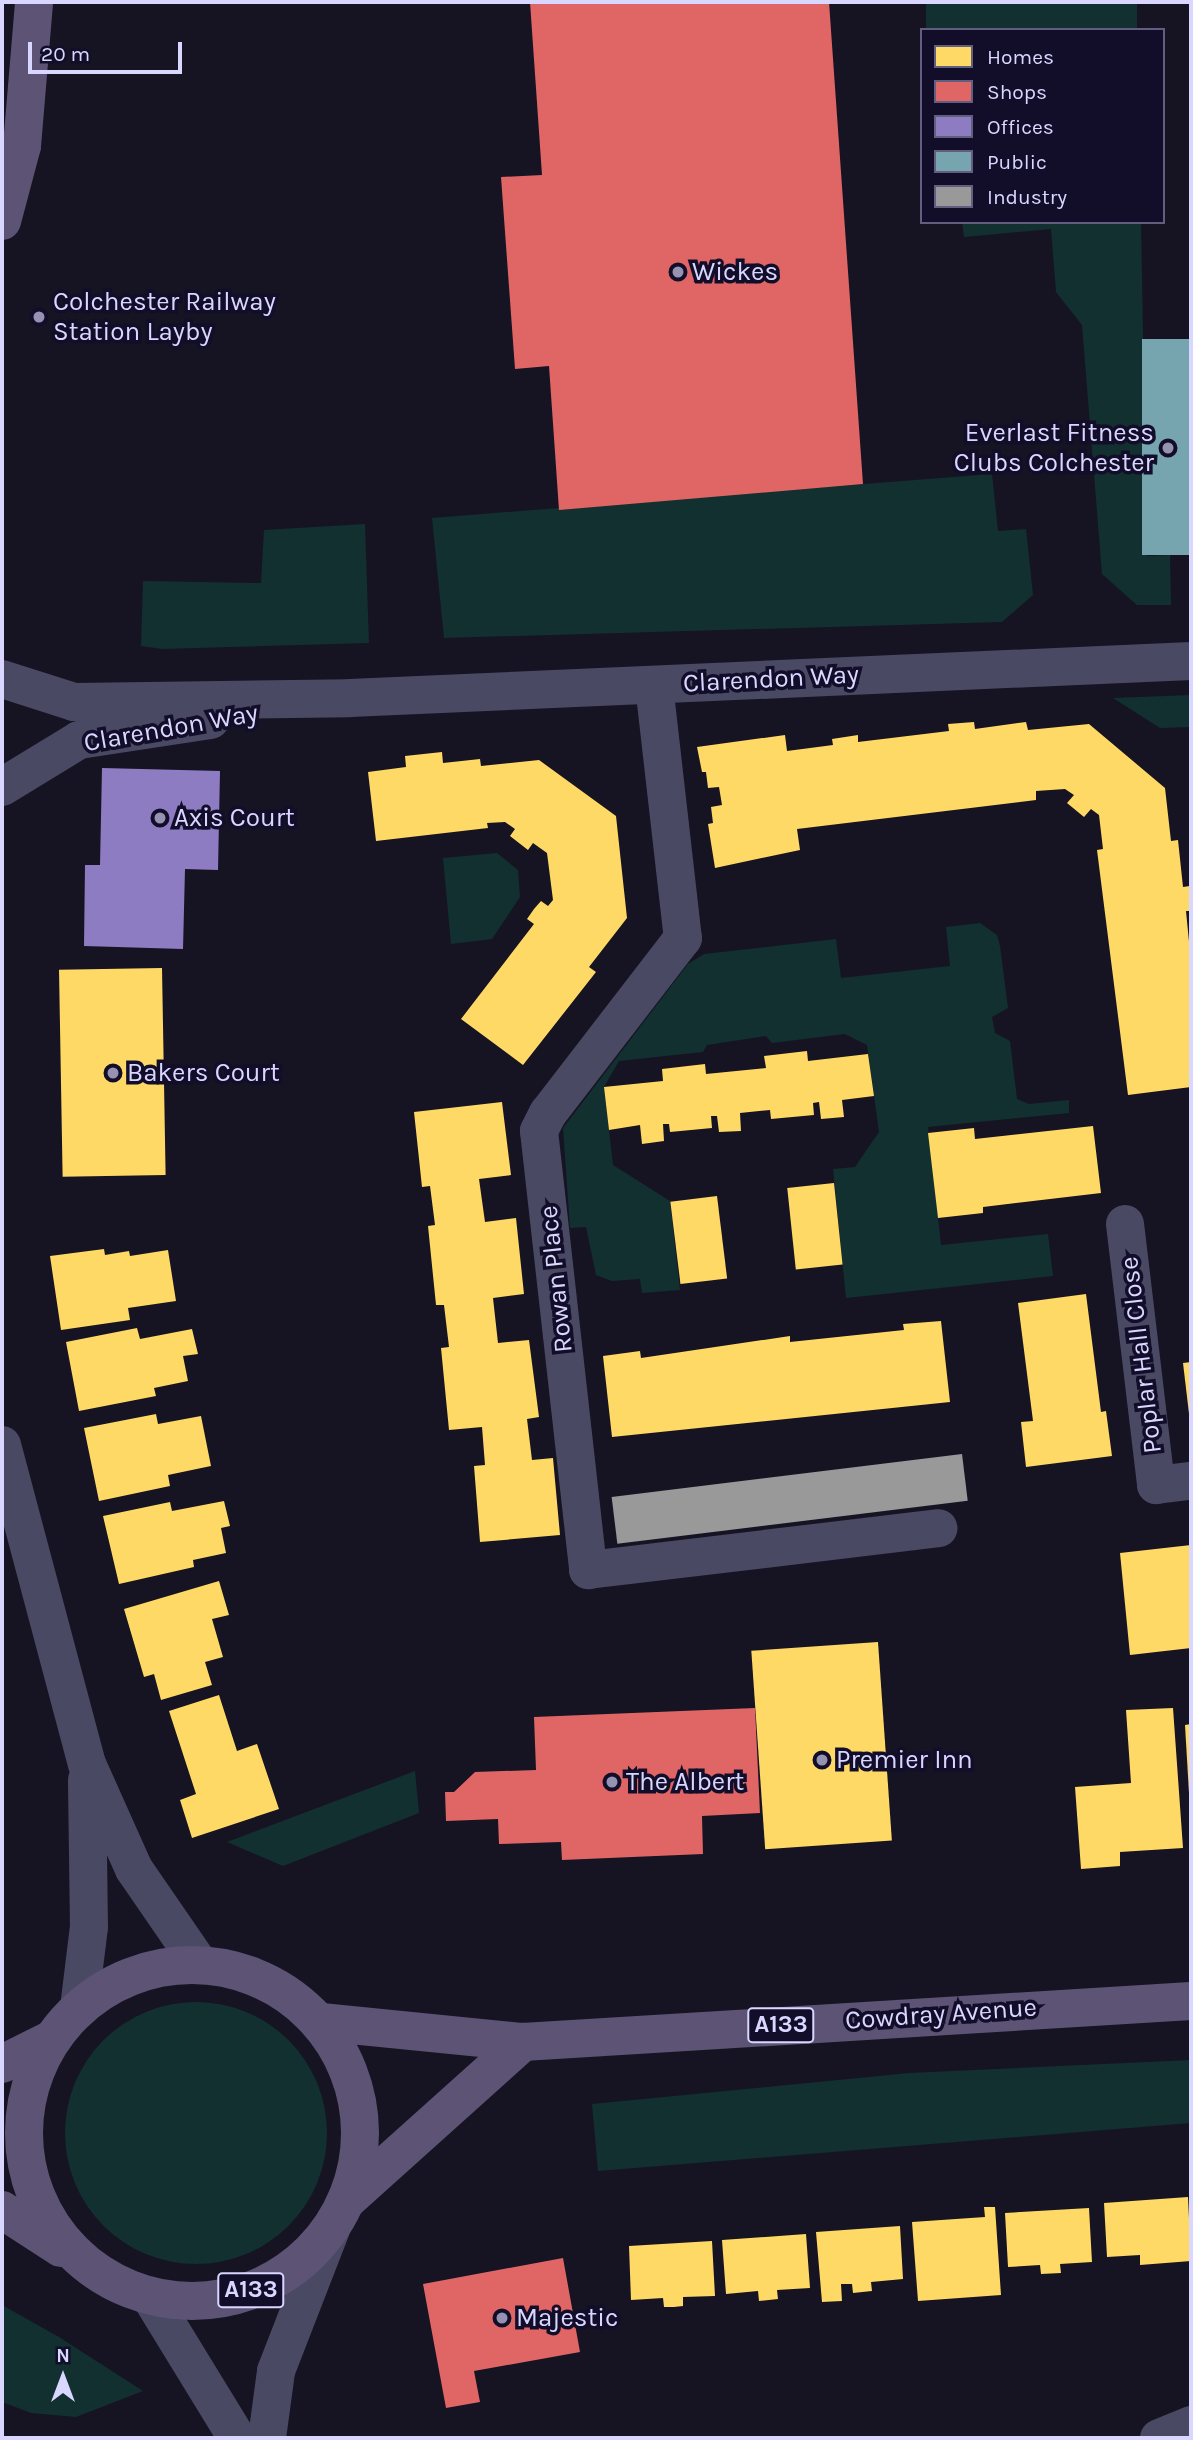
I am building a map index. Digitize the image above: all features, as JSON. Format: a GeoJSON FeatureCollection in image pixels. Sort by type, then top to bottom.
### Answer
{"type":"FeatureCollection","features":[{"type":"Feature","properties":{"kind":"main road"},"geometry":{"type":"LineString","coordinates":[[2,220],[22,146],[34,2]]}},
{"type":"Feature","properties":{"kind":"main road","name":"A133"},"geometry":{"type":"LineString","coordinates":[[86,2264],[50,2222],[26,2160],[26,2105],[34,2071],[48,2041],[79,2008],[109,1986],[168,1967],[200,1965],[262,1980],[321,2022],[351,2075],[360,2118],[359,2153],[339,2215]]}},
{"type":"Feature","properties":{"kind":"main road","name":"Cowdray Avenue"},"geometry":{"type":"LineString","coordinates":[[321,2022],[523,2042],[1191,2001]]}},
{"type":"Feature","properties":{"kind":"main road","name":"A133"},"geometry":{"type":"LineString","coordinates":[[2,2064],[48,2041]]}},
{"type":"Feature","properties":{"kind":"main road","name":"A133"},"geometry":{"type":"LineString","coordinates":[[2,2210],[86,2264],[150,2296],[192,2301],[246,2292],[291,2269],[339,2215],[523,2042]]}},
{"type":"Feature","properties":{"kind":"street","name":"Clarendon Way"},"geometry":{"type":"LineString","coordinates":[[2,679],[74,702],[351,698],[1191,661]]}},
{"type":"Feature","properties":{"kind":"street","name":"Rowan Place"},"geometry":{"type":"LineString","coordinates":[[654,685],[683,938],[548,1113],[539,1132],[587,1570],[937,1528]]}},
{"type":"Feature","properties":{"kind":"street","name":"Clarendon Way"},"geometry":{"type":"LineString","coordinates":[[2,788],[79,740],[351,698]]}},
{"type":"Feature","properties":{"kind":"street","name":"Poplar Hall Close"},"geometry":{"type":"LineString","coordinates":[[1125,1224],[1174,1483]]}},
{"type":"Feature","properties":{"kind":"street"},"geometry":{"type":"LineString","coordinates":[[2,1445],[87,1764],[134,1868],[200,1965]]}},
{"type":"Feature","properties":{"kind":"street"},"geometry":{"type":"LineString","coordinates":[[79,2008],[89,1927],[87,1764]]}},
{"type":"Feature","properties":{"kind":"street"},"geometry":{"type":"LineString","coordinates":[[267,2438],[276,2371],[339,2215]]}},
{"type":"Feature","properties":{"kind":"street"},"geometry":{"type":"LineString","coordinates":[[150,2296],[237,2438]]}},
{"type":"Feature","properties":{"kind":"street"},"geometry":{"type":"LineString","coordinates":[[1159,2438],[1191,2426]]}},
{"type":"Feature","properties":{"kind":"green space"},"geometry":{"type":"Polygon","coordinates":[[[926,2],[1137,2],[1137,28],[926,28],[926,2]]]}},
{"type":"Feature","properties":{"kind":"green space"},"geometry":{"type":"Polygon","coordinates":[[[962,224],[1141,224],[1147,556],[1170,555],[1171,605],[1137,605],[1102,574],[1082,325],[1056,292],[1051,229],[964,237],[962,224]]]}},
{"type":"Feature","properties":{"kind":"green space"},"geometry":{"type":"Polygon","coordinates":[[[992,474],[998,531],[1026,529],[1033,595],[1002,622],[444,638],[432,518],[992,474]]]}},
{"type":"Feature","properties":{"kind":"green space"},"geometry":{"type":"Polygon","coordinates":[[[365,524],[369,643],[162,649],[141,646],[143,581],[261,583],[264,530],[365,524]]]}},
{"type":"Feature","properties":{"kind":"green space"},"geometry":{"type":"Polygon","coordinates":[[[1191,695],[1191,727],[1160,728],[1113,698],[1191,695]]]}},
{"type":"Feature","properties":{"kind":"green space"},"geometry":{"type":"Polygon","coordinates":[[[497,853],[518,870],[520,897],[492,939],[451,944],[443,858],[497,853]]]}},
{"type":"Feature","properties":{"kind":"green space"},"geometry":{"type":"Polygon","coordinates":[[[980,923],[997,935],[1000,946],[1008,1008],[992,1017],[995,1033],[1010,1041],[1017,1099],[1029,1104],[1069,1100],[1069,1113],[928,1127],[941,1245],[1048,1234],[1053,1276],[846,1298],[833,1169],[855,1167],[879,1132],[867,1045],[845,1034],[772,1043],[766,1036],[707,1045],[703,1052],[619,1061],[604,1087],[613,1165],[670,1201],[680,1290],[642,1293],[640,1279],[612,1281],[596,1275],[586,1227],[570,1228],[563,1128],[688,964],[704,954],[836,939],[841,978],[950,966],[946,927],[980,923]]]}},
{"type":"Feature","properties":{"kind":"green space"},"geometry":{"type":"Polygon","coordinates":[[[415,1771],[419,1813],[283,1866],[227,1842],[415,1771]]]}},
{"type":"Feature","properties":{"kind":"green space"},"geometry":{"type":"Polygon","coordinates":[[[183,2002],[209,2002],[234,2007],[258,2017],[289,2040],[312,2071],[322,2095],[327,2133],[322,2171],[312,2195],[289,2226],[258,2249],[234,2259],[209,2264],[183,2264],[158,2259],[134,2249],[113,2235],[94,2216],[80,2195],[70,2171],[65,2146],[65,2120],[70,2095],[80,2071],[94,2050],[113,2031],[134,2017],[158,2007],[183,2002]]]}},
{"type":"Feature","properties":{"kind":"green space"},"geometry":{"type":"Polygon","coordinates":[[[1191,2060],[1191,2123],[598,2171],[592,2104],[909,2073],[1191,2060]]]}},
{"type":"Feature","properties":{"kind":"green space"},"geometry":{"type":"Polygon","coordinates":[[[2,2305],[59,2337],[143,2391],[76,2417],[31,2413],[2,2402],[2,2305]]]}},
{"type":"Feature","properties":{"kind":"building: Homes"},"geometry":{"type":"Polygon","coordinates":[[[974,722],[975,729],[1026,722],[1028,730],[1089,724],[1165,788],[1171,841],[1178,840],[1183,887],[1190,886],[1191,896],[1191,911],[1186,911],[1191,962],[1191,1087],[1128,1095],[1097,850],[1103,849],[1099,815],[1091,809],[1084,817],[1067,803],[1074,795],[1065,789],[1036,791],[1036,800],[797,829],[800,850],[715,868],[708,824],[713,823],[711,807],[722,805],[719,787],[708,788],[706,772],[702,772],[697,747],[785,735],[787,751],[833,745],[832,739],[858,735],[858,742],[949,731],[948,724],[974,722]]]}},
{"type":"Feature","properties":{"kind":"building: Homes"},"geometry":{"type":"Polygon","coordinates":[[[442,752],[443,763],[480,759],[481,766],[539,760],[616,816],[627,918],[589,967],[596,972],[523,1065],[461,1019],[534,924],[527,919],[534,909],[541,901],[548,906],[553,900],[547,853],[533,843],[528,850],[510,836],[515,829],[505,822],[487,823],[488,828],[376,841],[368,772],[406,767],[405,756],[442,752]]]}},
{"type":"Feature","properties":{"kind":"building: Homes","name":"Bakers Court"},"geometry":{"type":"Polygon","coordinates":[[[162,968],[166,1175],[63,1177],[59,970],[162,968]]]}},
{"type":"Feature","properties":{"kind":"building: Homes"},"geometry":{"type":"Polygon","coordinates":[[[807,1051],[808,1061],[868,1054],[874,1096],[842,1100],[844,1117],[821,1119],[819,1102],[813,1103],[814,1115],[771,1119],[770,1110],[740,1113],[741,1131],[719,1132],[717,1116],[711,1116],[712,1128],[670,1132],[669,1124],[663,1124],[664,1141],[642,1144],[640,1125],[609,1130],[604,1087],[663,1081],[662,1069],[705,1064],[706,1074],[766,1068],[764,1056],[807,1051]]]}},
{"type":"Feature","properties":{"kind":"building: Homes"},"geometry":{"type":"Polygon","coordinates":[[[502,1102],[511,1175],[479,1179],[485,1222],[516,1218],[524,1294],[493,1298],[498,1343],[529,1340],[539,1417],[527,1419],[532,1460],[553,1458],[560,1535],[480,1542],[474,1466],[485,1465],[482,1427],[449,1430],[441,1348],[449,1347],[444,1305],[436,1305],[428,1226],[435,1225],[430,1186],[422,1187],[414,1112],[502,1102]]]}},
{"type":"Feature","properties":{"kind":"building: Homes"},"geometry":{"type":"Polygon","coordinates":[[[1093,1126],[1101,1193],[983,1207],[983,1213],[938,1218],[928,1133],[974,1128],[975,1139],[1093,1126]]]}},
{"type":"Feature","properties":{"kind":"building: Homes"},"geometry":{"type":"Polygon","coordinates":[[[834,1183],[843,1265],[796,1269],[787,1188],[834,1183]]]}},
{"type":"Feature","properties":{"kind":"building: Homes"},"geometry":{"type":"Polygon","coordinates":[[[717,1196],[727,1278],[680,1284],[670,1202],[717,1196]]]}},
{"type":"Feature","properties":{"kind":"building: Homes"},"geometry":{"type":"Polygon","coordinates":[[[104,1249],[105,1255],[129,1251],[130,1256],[168,1250],[176,1301],[128,1308],[130,1320],[61,1330],[50,1256],[104,1249]]]}},
{"type":"Feature","properties":{"kind":"building: Homes"},"geometry":{"type":"Polygon","coordinates":[[[1086,1294],[1101,1412],[1106,1411],[1112,1456],[1026,1467],[1021,1422],[1033,1421],[1018,1303],[1086,1294]]]}},
{"type":"Feature","properties":{"kind":"building: Homes"},"geometry":{"type":"Polygon","coordinates":[[[941,1321],[950,1402],[612,1437],[603,1356],[640,1351],[641,1358],[790,1336],[790,1342],[904,1330],[903,1324],[941,1321]]]}},
{"type":"Feature","properties":{"kind":"building: Homes"},"geometry":{"type":"Polygon","coordinates":[[[137,1328],[140,1339],[192,1329],[198,1354],[183,1356],[188,1381],[154,1388],[156,1396],[79,1411],[66,1342],[137,1328]]]}},
{"type":"Feature","properties":{"kind":"building: Homes"},"geometry":{"type":"Polygon","coordinates":[[[1191,1362],[1191,1422],[1190,1422],[1183,1363],[1191,1362]]]}},
{"type":"Feature","properties":{"kind":"building: Homes"},"geometry":{"type":"Polygon","coordinates":[[[156,1414],[158,1424],[201,1416],[211,1466],[168,1475],[170,1486],[99,1501],[84,1428],[156,1414]]]}},
{"type":"Feature","properties":{"kind":"building: Homes"},"geometry":{"type":"Polygon","coordinates":[[[224,1501],[230,1526],[221,1528],[226,1553],[193,1560],[194,1567],[119,1584],[103,1516],[170,1502],[172,1511],[224,1501]]]}},
{"type":"Feature","properties":{"kind":"building: Homes"},"geometry":{"type":"Polygon","coordinates":[[[1191,1545],[1191,1648],[1130,1655],[1120,1553],[1191,1545]]]}},
{"type":"Feature","properties":{"kind":"building: Homes"},"geometry":{"type":"Polygon","coordinates":[[[219,1581],[229,1615],[212,1619],[223,1657],[205,1662],[212,1685],[161,1700],[154,1674],[144,1677],[124,1609],[219,1581]]]}},
{"type":"Feature","properties":{"kind":"building: Homes","name":"Premier Inn"},"geometry":{"type":"Polygon","coordinates":[[[878,1642],[892,1841],[765,1849],[751,1651],[878,1642]]]}},
{"type":"Feature","properties":{"kind":"building: Homes"},"geometry":{"type":"Polygon","coordinates":[[[219,1695],[237,1751],[257,1744],[279,1809],[192,1838],[180,1800],[196,1794],[169,1711],[219,1695]]]}},
{"type":"Feature","properties":{"kind":"building: Homes"},"geometry":{"type":"Polygon","coordinates":[[[1173,1708],[1183,1848],[1120,1852],[1120,1866],[1081,1869],[1075,1787],[1131,1783],[1126,1710],[1173,1708]]]}},
{"type":"Feature","properties":{"kind":"building: Homes"},"geometry":{"type":"Polygon","coordinates":[[[1191,1724],[1191,1793],[1189,1793],[1185,1725],[1191,1724]]]}},
{"type":"Feature","properties":{"kind":"building: Homes"},"geometry":{"type":"Polygon","coordinates":[[[1188,2197],[1191,2261],[1140,2265],[1140,2255],[1107,2257],[1104,2203],[1188,2197]]]}},
{"type":"Feature","properties":{"kind":"building: Homes"},"geometry":{"type":"Polygon","coordinates":[[[984,2207],[995,2207],[1001,2295],[918,2301],[912,2222],[985,2217],[984,2207]]]}},
{"type":"Feature","properties":{"kind":"building: Homes"},"geometry":{"type":"Polygon","coordinates":[[[1089,2208],[1092,2262],[1060,2264],[1061,2273],[1041,2274],[1040,2265],[1008,2267],[1005,2213],[1089,2208]]]}},
{"type":"Feature","properties":{"kind":"building: Homes"},"geometry":{"type":"Polygon","coordinates":[[[900,2226],[903,2279],[871,2282],[872,2291],[853,2293],[852,2284],[841,2284],[842,2301],[822,2302],[816,2232],[900,2226]]]}},
{"type":"Feature","properties":{"kind":"building: Homes"},"geometry":{"type":"Polygon","coordinates":[[[806,2234],[810,2288],[777,2290],[778,2299],[759,2301],[758,2291],[726,2294],[722,2240],[806,2234]]]}},
{"type":"Feature","properties":{"kind":"building: Homes"},"geometry":{"type":"Polygon","coordinates":[[[712,2241],[715,2296],[683,2297],[683,2306],[674,2307],[664,2307],[663,2298],[631,2300],[629,2246],[712,2241]]]}},
{"type":"Feature","properties":{"kind":"building: Shops","name":"Wickes"},"geometry":{"type":"Polygon","coordinates":[[[530,2],[829,2],[863,484],[559,510],[549,366],[515,369],[501,177],[542,175],[530,2]]]}},
{"type":"Feature","properties":{"kind":"building: Shops","name":"The Albert"},"geometry":{"type":"Polygon","coordinates":[[[755,1708],[760,1813],[702,1816],[703,1854],[562,1860],[561,1842],[499,1844],[498,1819],[446,1821],[445,1792],[454,1792],[475,1772],[536,1770],[534,1717],[755,1708]]]}},
{"type":"Feature","properties":{"kind":"building: Shops","name":"Majestic"},"geometry":{"type":"Polygon","coordinates":[[[563,2258],[580,2352],[474,2371],[480,2402],[446,2408],[423,2284],[563,2258]]]}},
{"type":"Feature","properties":{"kind":"building: Offices","name":"Axis Court"},"geometry":{"type":"Polygon","coordinates":[[[102,768],[220,771],[218,870],[185,869],[183,949],[84,946],[85,865],[100,865],[102,768]]]}},
{"type":"Feature","properties":{"kind":"building: Public","name":"Everlast Fitness Clubs Colchester"},"geometry":{"type":"Polygon","coordinates":[[[1142,339],[1191,339],[1191,555],[1142,555],[1142,339]]]}},
{"type":"Feature","properties":{"kind":"building: Industry"},"geometry":{"type":"Polygon","coordinates":[[[962,1454],[968,1501],[617,1544],[612,1497],[962,1454]]]}},
{"type":"Feature","properties":{"kind":"place","name":"Wickes"},"geometry":{"type":"Point","coordinates":[678,272]}},
{"type":"Feature","properties":{"kind":"place","name":"Colchester Railway Station Layby"},"geometry":{"type":"Point","coordinates":[39,317]}},
{"type":"Feature","properties":{"kind":"place","name":"Everlast Fitness Clubs Colchester"},"geometry":{"type":"Point","coordinates":[1168,448]}},
{"type":"Feature","properties":{"kind":"place","name":"Axis Court"},"geometry":{"type":"Point","coordinates":[160,818]}},
{"type":"Feature","properties":{"kind":"place","name":"Bakers Court"},"geometry":{"type":"Point","coordinates":[113,1073]}},
{"type":"Feature","properties":{"kind":"place","name":"Premier Inn"},"geometry":{"type":"Point","coordinates":[822,1760]}},
{"type":"Feature","properties":{"kind":"place","name":"The Albert"},"geometry":{"type":"Point","coordinates":[612,1782]}},
{"type":"Feature","properties":{"kind":"place","name":"Majestic"},"geometry":{"type":"Point","coordinates":[502,2318]}}]}
